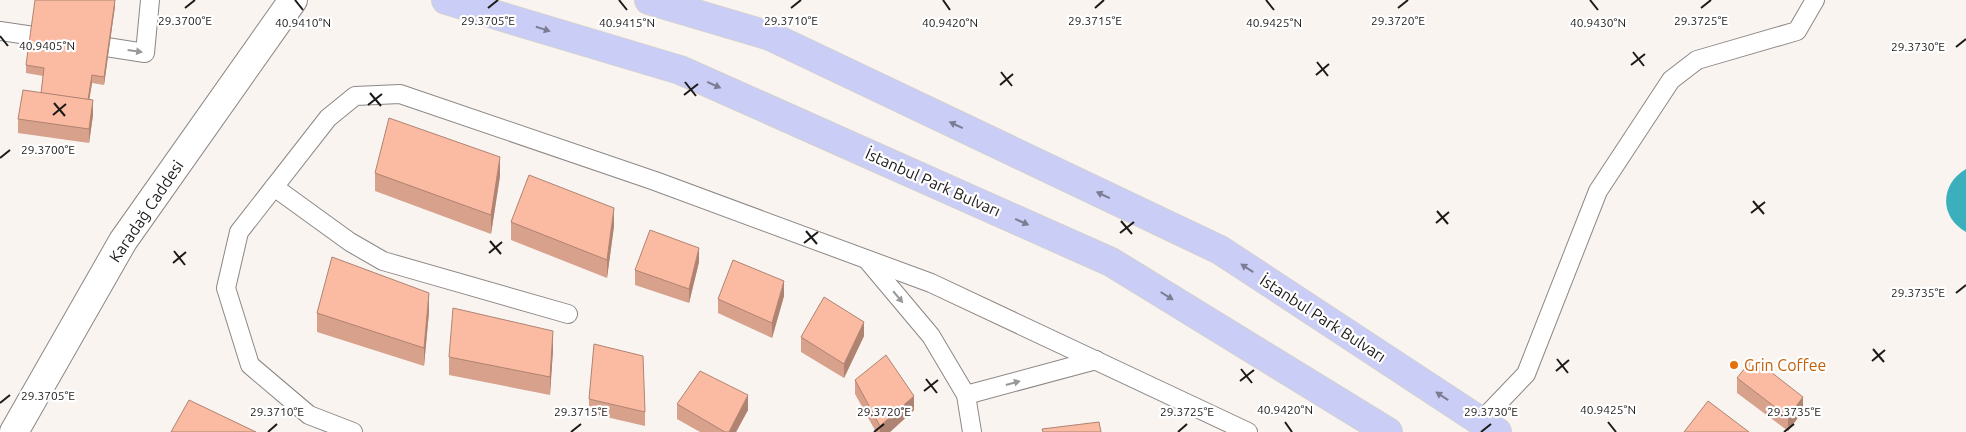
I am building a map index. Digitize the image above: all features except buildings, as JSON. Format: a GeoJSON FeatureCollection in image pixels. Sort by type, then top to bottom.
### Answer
{"type":"FeatureCollection","features":[{"type":"Feature","properties":{"kind":"highway","name":"İstanbul Park Bulvarı"},"geometry":{"type":"LineString","coordinates":[[446,0],[680,70],[1111,262],[1388,432]]}},
{"type":"Feature","properties":{"kind":"highway","name":"İstanbul Park Bulvarı"},"geometry":{"type":"LineString","coordinates":[[649,0],[770,36],[1220,250],[1489,427]]}},
{"type":"Feature","properties":{"kind":"street","name":"Karadağ Caddesi"},"geometry":{"type":"LineString","coordinates":[[14,432],[123,241],[293,0]]}},
{"type":"Feature","properties":{"kind":"lane"},"geometry":{"type":"LineString","coordinates":[[0,31],[145,53],[150,0]]}},
{"type":"Feature","properties":{"kind":"lane"},"geometry":{"type":"LineString","coordinates":[[1489,427],[1526,374],[1598,192],[1671,80],[1697,60],[1797,31],[1814,0]]}},
{"type":"Feature","properties":{"kind":"lane"},"geometry":{"type":"LineString","coordinates":[[353,432],[309,416],[250,365],[226,288],[239,232],[328,118],[355,96],[400,94],[655,181],[931,283],[1248,432]]}},
{"type":"Feature","properties":{"kind":"lane"},"geometry":{"type":"LineString","coordinates":[[274,187],[350,242],[383,261],[568,314]]}},
{"type":"Feature","properties":{"kind":"lane"},"geometry":{"type":"LineString","coordinates":[[867,260],[931,336],[966,395],[972,432]]}},
{"type":"Feature","properties":{"kind":"lane"},"geometry":{"type":"LineString","coordinates":[[966,395],[1096,360]]}},
{"type":"Feature","properties":{"kind":"water"},"geometry":{"type":"Polygon","coordinates":[[[1966,169],[1966,232],[1957,226],[1951,218],[1946,200],[1951,183],[1957,175],[1966,169]]]}},
{"type":"Feature","properties":{"kind":"place","name":"Grin Coffee"},"geometry":{"type":"Point","coordinates":[1734,365]}}]}
